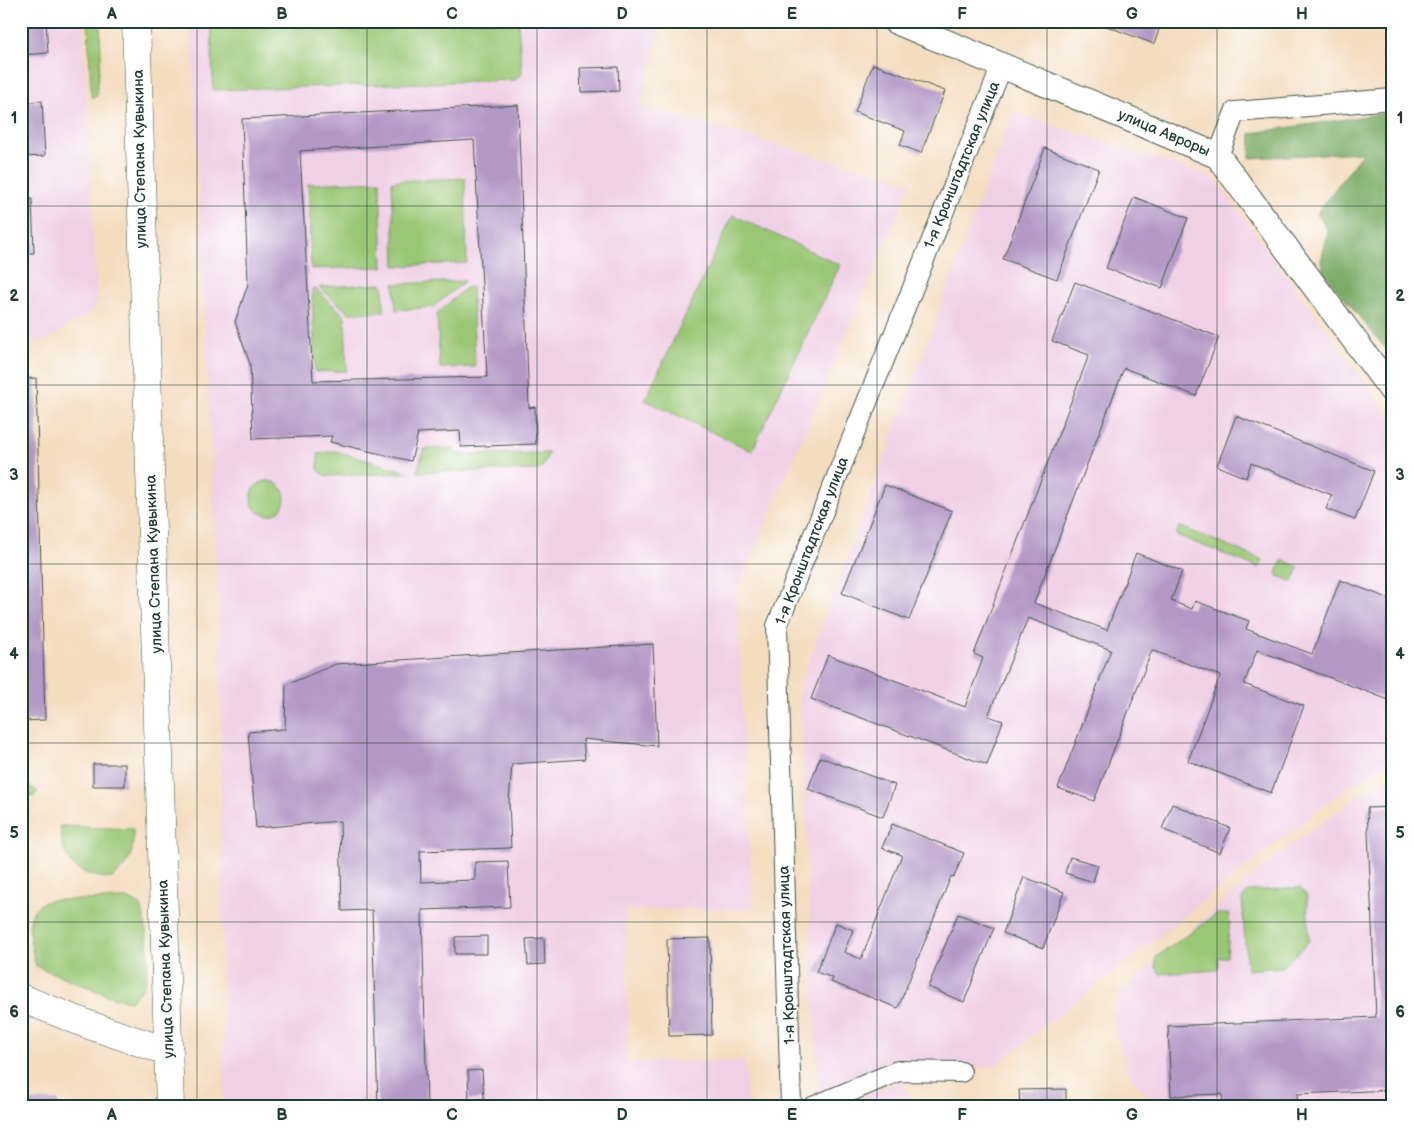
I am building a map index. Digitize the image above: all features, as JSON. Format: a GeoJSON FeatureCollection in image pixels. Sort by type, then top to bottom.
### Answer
{"type":"FeatureCollection","features":[{"type":"Feature","properties":{"kind":"main road","name":"улица Степана Кувыкина"},"geometry":{"type":"LineString","coordinates":[[136,21],[143,297],[170,1107]]}},
{"type":"Feature","properties":{"kind":"main road"},"geometry":{"type":"LineString","coordinates":[[21,998],[89,1025],[169,1052]]}},
{"type":"Feature","properties":{"kind":"street","name":"улица Авроры"},"geometry":{"type":"LineString","coordinates":[[895,21],[1218,156],[1393,392]]}},
{"type":"Feature","properties":{"kind":"street","name":"1-я Кронштадтская улица"},"geometry":{"type":"LineString","coordinates":[[791,1107],[777,626],[1002,66]]}},
{"type":"Feature","properties":{"kind":"street"},"geometry":{"type":"LineString","coordinates":[[1218,156],[1235,112],[1393,99]]}},
{"type":"Feature","properties":{"kind":"street"},"geometry":{"type":"LineString","coordinates":[[813,1107],[898,1070],[961,1072]]}},
{"type":"Feature","properties":{"kind":"shaded area"},"geometry":{"type":"Polygon","coordinates":[[[21,21],[83,21],[97,302],[89,314],[46,340],[21,341],[21,21]]]}},
{"type":"Feature","properties":{"kind":"shaded area"},"geometry":{"type":"Polygon","coordinates":[[[191,21],[663,21],[640,106],[911,183],[736,593],[753,909],[626,910],[628,1062],[745,1061],[747,1107],[224,1107],[220,649],[191,21]]]}},
{"type":"Feature","properties":{"kind":"shaded area"},"geometry":{"type":"Polygon","coordinates":[[[1013,112],[1214,178],[1393,421],[1393,761],[1347,787],[993,1067],[903,1064],[819,1102],[799,687],[1013,112]]]}},
{"type":"Feature","properties":{"kind":"shaded area"},"geometry":{"type":"Polygon","coordinates":[[[1393,776],[1393,1107],[1155,1107],[1127,1070],[1113,1019],[1119,993],[1268,863],[1364,792],[1393,776]]]}},
{"type":"Feature","properties":{"kind":"shaded area"},"geometry":{"type":"Polygon","coordinates":[[[902,1079],[913,1107],[837,1107],[902,1079]]]}},
{"type":"Feature","properties":{"kind":"green space"},"geometry":{"type":"Polygon","coordinates":[[[88,21],[100,21],[101,56],[96,97],[91,97],[88,21]]]}},
{"type":"Feature","properties":{"kind":"green space"},"geometry":{"type":"Polygon","coordinates":[[[211,21],[518,21],[522,74],[515,80],[213,90],[211,21]]]}},
{"type":"Feature","properties":{"kind":"green space"},"geometry":{"type":"Polygon","coordinates":[[[1393,112],[1393,358],[1323,272],[1321,261],[1328,232],[1317,213],[1363,152],[1250,158],[1251,133],[1393,112]]]}},
{"type":"Feature","properties":{"kind":"green space"},"geometry":{"type":"Polygon","coordinates":[[[465,178],[467,263],[395,266],[392,181],[465,178]]]}},
{"type":"Feature","properties":{"kind":"green space"},"geometry":{"type":"Polygon","coordinates":[[[380,181],[383,267],[311,269],[308,184],[380,181]]]}},
{"type":"Feature","properties":{"kind":"green space"},"geometry":{"type":"Polygon","coordinates":[[[733,215],[840,265],[752,451],[645,400],[733,215]]]}},
{"type":"Feature","properties":{"kind":"green space"},"geometry":{"type":"Polygon","coordinates":[[[465,281],[433,307],[396,310],[394,284],[465,281]]]}},
{"type":"Feature","properties":{"kind":"green space"},"geometry":{"type":"Polygon","coordinates":[[[383,284],[384,312],[349,313],[319,287],[383,284]]]}},
{"type":"Feature","properties":{"kind":"green space"},"geometry":{"type":"Polygon","coordinates":[[[472,287],[475,367],[440,368],[437,314],[465,288],[472,287]]]}},
{"type":"Feature","properties":{"kind":"green space"},"geometry":{"type":"Polygon","coordinates":[[[312,289],[316,289],[345,316],[347,371],[315,372],[312,289]]]}},
{"type":"Feature","properties":{"kind":"green space"},"geometry":{"type":"Polygon","coordinates":[[[454,448],[455,454],[549,453],[542,468],[537,470],[417,472],[424,449],[454,448]]]}},
{"type":"Feature","properties":{"kind":"green space"},"geometry":{"type":"Polygon","coordinates":[[[335,451],[411,473],[326,476],[318,470],[318,454],[335,451]]]}},
{"type":"Feature","properties":{"kind":"green space"},"geometry":{"type":"Polygon","coordinates":[[[268,481],[275,482],[280,486],[284,491],[284,505],[280,510],[275,514],[268,515],[261,514],[256,510],[252,505],[251,498],[252,491],[256,486],[261,482],[268,481]]]}},
{"type":"Feature","properties":{"kind":"green space"},"geometry":{"type":"Polygon","coordinates":[[[1179,526],[1263,560],[1259,568],[1176,535],[1179,526]]]}},
{"type":"Feature","properties":{"kind":"green space"},"geometry":{"type":"Polygon","coordinates":[[[1282,560],[1299,567],[1293,582],[1276,575],[1282,560]]]}},
{"type":"Feature","properties":{"kind":"green space"},"geometry":{"type":"Polygon","coordinates":[[[21,782],[38,791],[33,797],[21,792],[21,782]]]}},
{"type":"Feature","properties":{"kind":"green space"},"geometry":{"type":"Polygon","coordinates":[[[60,826],[133,829],[132,851],[127,862],[112,878],[89,874],[73,865],[68,858],[61,838],[60,826]]]}},
{"type":"Feature","properties":{"kind":"green space"},"geometry":{"type":"Polygon","coordinates":[[[1300,888],[1307,896],[1309,941],[1282,967],[1247,970],[1242,899],[1248,891],[1300,888]]]}},
{"type":"Feature","properties":{"kind":"green space"},"geometry":{"type":"Polygon","coordinates":[[[130,899],[141,906],[147,935],[148,958],[146,979],[143,987],[130,1001],[115,998],[36,966],[31,946],[31,916],[36,908],[43,903],[54,900],[130,899]]]}},
{"type":"Feature","properties":{"kind":"green space"},"geometry":{"type":"Polygon","coordinates":[[[1217,914],[1230,914],[1227,957],[1218,957],[1218,970],[1160,974],[1156,967],[1156,957],[1217,914]]]}},
{"type":"Feature","properties":{"kind":"building"},"geometry":{"type":"Polygon","coordinates":[[[21,21],[46,21],[48,53],[21,55],[21,21]]]}},
{"type":"Feature","properties":{"kind":"building"},"geometry":{"type":"Polygon","coordinates":[[[1093,21],[1162,21],[1154,44],[1093,21]]]}},
{"type":"Feature","properties":{"kind":"building"},"geometry":{"type":"Polygon","coordinates":[[[873,64],[945,91],[921,153],[900,145],[905,131],[855,112],[873,64]]]}},
{"type":"Feature","properties":{"kind":"building"},"geometry":{"type":"Polygon","coordinates":[[[618,67],[619,91],[581,92],[580,68],[618,67]]]}},
{"type":"Feature","properties":{"kind":"building"},"geometry":{"type":"Polygon","coordinates":[[[42,101],[45,156],[21,157],[21,102],[42,101]]]}},
{"type":"Feature","properties":{"kind":"building"},"geometry":{"type":"Polygon","coordinates":[[[518,105],[529,408],[535,407],[536,444],[461,447],[460,431],[418,433],[411,461],[330,442],[332,436],[253,439],[250,364],[235,322],[248,284],[242,119],[518,105]],[[474,140],[300,151],[313,381],[487,377],[474,140]]]}},
{"type":"Feature","properties":{"kind":"building"},"geometry":{"type":"Polygon","coordinates":[[[1045,148],[1099,169],[1057,279],[1003,259],[1045,148]]]}},
{"type":"Feature","properties":{"kind":"building"},"geometry":{"type":"Polygon","coordinates":[[[1134,197],[1188,218],[1162,288],[1106,268],[1134,197]]]}},
{"type":"Feature","properties":{"kind":"building"},"geometry":{"type":"Polygon","coordinates":[[[21,199],[32,199],[34,253],[21,254],[21,199]]]}},
{"type":"Feature","properties":{"kind":"building"},"geometry":{"type":"Polygon","coordinates":[[[1075,282],[1219,337],[1196,396],[1124,368],[1034,603],[1107,630],[1136,553],[1182,571],[1171,601],[1192,609],[1195,601],[1249,621],[1246,629],[1312,654],[1340,580],[1393,600],[1393,691],[1389,700],[1257,650],[1244,684],[1304,706],[1271,793],[1188,761],[1220,676],[1152,650],[1094,801],[1058,788],[1111,650],[1028,618],[988,716],[1003,721],[987,765],[811,699],[828,655],[965,707],[983,658],[974,654],[1089,355],[1052,341],[1075,282]]]}},
{"type":"Feature","properties":{"kind":"building"},"geometry":{"type":"Polygon","coordinates":[[[36,378],[45,720],[21,721],[21,379],[36,378]]]}},
{"type":"Feature","properties":{"kind":"building"},"geometry":{"type":"Polygon","coordinates":[[[1236,416],[1374,471],[1355,520],[1326,509],[1332,495],[1251,463],[1246,478],[1217,466],[1236,416]]]}},
{"type":"Feature","properties":{"kind":"building"},"geometry":{"type":"Polygon","coordinates":[[[885,485],[952,511],[909,620],[842,593],[885,485]]]}},
{"type":"Feature","properties":{"kind":"building"},"geometry":{"type":"Polygon","coordinates":[[[653,644],[657,746],[583,739],[585,759],[512,764],[509,801],[511,848],[420,851],[421,882],[475,880],[475,862],[508,861],[510,907],[422,910],[427,1107],[378,1107],[372,910],[342,911],[340,821],[256,828],[248,732],[285,729],[286,685],[336,664],[653,644]]]}},
{"type":"Feature","properties":{"kind":"building"},"geometry":{"type":"Polygon","coordinates":[[[820,757],[895,785],[883,817],[808,789],[820,757]]]}},
{"type":"Feature","properties":{"kind":"building"},"geometry":{"type":"Polygon","coordinates":[[[93,764],[125,764],[125,786],[93,786],[93,764]]]}},
{"type":"Feature","properties":{"kind":"building"},"geometry":{"type":"Polygon","coordinates":[[[1172,804],[1230,828],[1220,853],[1162,829],[1172,804]]]}},
{"type":"Feature","properties":{"kind":"building"},"geometry":{"type":"Polygon","coordinates":[[[1393,807],[1393,1090],[1297,1094],[1298,1107],[1223,1107],[1222,1094],[1171,1096],[1168,1026],[1376,1017],[1367,808],[1393,807]]]}},
{"type":"Feature","properties":{"kind":"building"},"geometry":{"type":"Polygon","coordinates":[[[892,824],[964,853],[954,877],[951,876],[898,1008],[831,982],[833,978],[816,972],[836,923],[853,930],[844,952],[861,959],[902,855],[882,848],[892,824]]]}},
{"type":"Feature","properties":{"kind":"building"},"geometry":{"type":"Polygon","coordinates":[[[1070,857],[1098,865],[1093,882],[1065,873],[1070,857]]]}},
{"type":"Feature","properties":{"kind":"building"},"geometry":{"type":"Polygon","coordinates":[[[1024,877],[1064,892],[1043,948],[1003,933],[1024,877]]]}},
{"type":"Feature","properties":{"kind":"building"},"geometry":{"type":"Polygon","coordinates":[[[958,914],[994,928],[964,1002],[928,987],[958,914]]]}},
{"type":"Feature","properties":{"kind":"building"},"geometry":{"type":"Polygon","coordinates":[[[487,936],[487,954],[455,954],[455,937],[487,936]]]}},
{"type":"Feature","properties":{"kind":"building"},"geometry":{"type":"Polygon","coordinates":[[[544,938],[545,964],[528,965],[526,939],[544,938]]]}},
{"type":"Feature","properties":{"kind":"building"},"geometry":{"type":"Polygon","coordinates":[[[710,938],[712,1035],[669,1036],[667,939],[710,938]]]}},
{"type":"Feature","properties":{"kind":"building"},"geometry":{"type":"Polygon","coordinates":[[[482,1070],[484,1099],[469,1100],[468,1071],[482,1070]]]}},
{"type":"Feature","properties":{"kind":"building"},"geometry":{"type":"Polygon","coordinates":[[[1066,1089],[1066,1107],[1020,1107],[1019,1090],[1066,1089]]]}},
{"type":"Feature","properties":{"kind":"building"},"geometry":{"type":"Polygon","coordinates":[[[58,1100],[58,1107],[21,1107],[21,1101],[58,1100]]]}}]}
